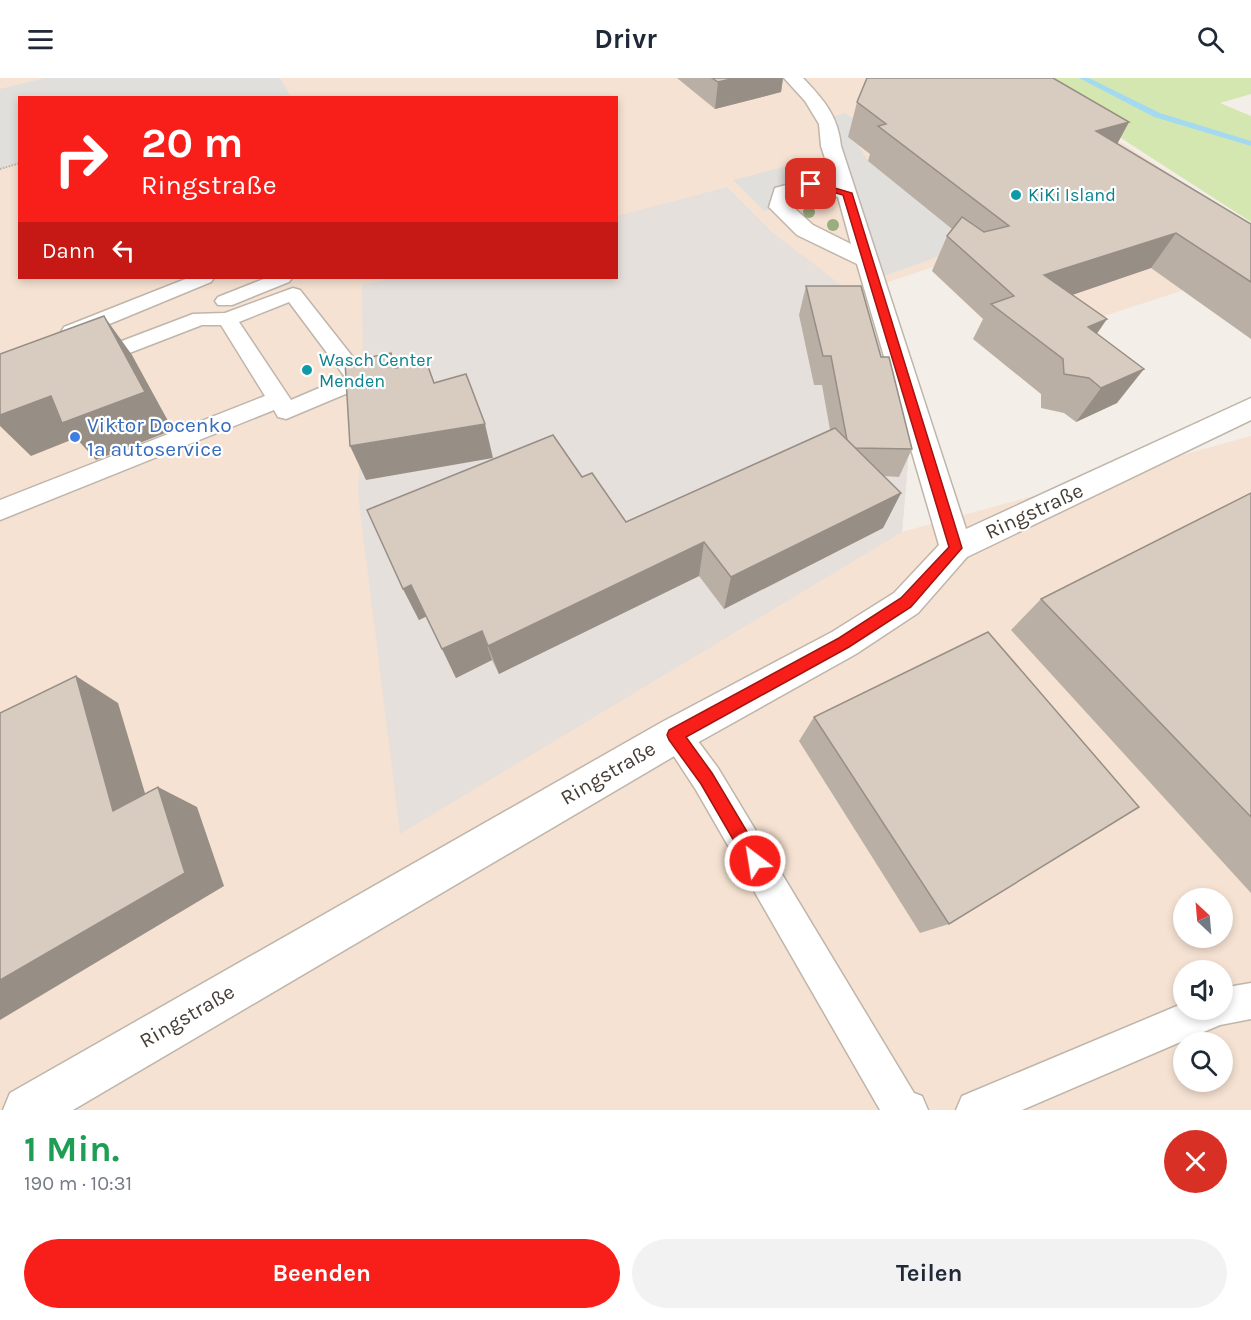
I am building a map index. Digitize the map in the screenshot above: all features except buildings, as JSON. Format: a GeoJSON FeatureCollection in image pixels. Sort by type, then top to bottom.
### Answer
{"type":"FeatureCollection","features":[{"type":"Feature","properties":{"kind":"street"},"geometry":{"type":"LineString","coordinates":[[793,78],[812,98],[829,124],[831,146],[956,548]]}},
{"type":"Feature","properties":{"kind":"street"},"geometry":{"type":"LineString","coordinates":[[847,193],[811,184],[782,192],[780,207],[806,230],[867,260]]}},
{"type":"Feature","properties":{"kind":"street","name":"Ringstraße"},"geometry":{"type":"LineString","coordinates":[[27,1110],[675,735],[844,643],[906,603],[956,548],[1251,408]]}},
{"type":"Feature","properties":{"kind":"lane"},"geometry":{"type":"LineString","coordinates":[[54,339],[202,279]]}},
{"type":"Feature","properties":{"kind":"lane"},"geometry":{"type":"LineString","coordinates":[[200,319],[203,310],[280,279]]}},
{"type":"Feature","properties":{"kind":"lane"},"geometry":{"type":"LineString","coordinates":[[70,369],[200,319],[227,319],[292,294],[359,380],[286,411],[227,319]]}},
{"type":"Feature","properties":{"kind":"lane"},"geometry":{"type":"LineString","coordinates":[[0,510],[278,399]]}},
{"type":"Feature","properties":{"kind":"lane"},"geometry":{"type":"LineString","coordinates":[[675,735],[707,779],[901,1108],[908,1110]]}},
{"type":"Feature","properties":{"kind":"lane"},"geometry":{"type":"LineString","coordinates":[[1233,1005],[1251,1001]]}},
{"type":"Feature","properties":{"kind":"lane"},"geometry":{"type":"LineString","coordinates":[[976,1110],[1188,1020]]}},
{"type":"Feature","properties":{"kind":"path"},"geometry":{"type":"LineString","coordinates":[[0,169],[18,164]]}},
{"type":"Feature","properties":{"kind":"shaded area"},"geometry":{"type":"Polygon","coordinates":[[[0,78],[1021,78],[1251,226],[1251,268],[1083,323],[989,248],[853,294],[878,340],[892,383],[908,462],[902,532],[1251,436],[1251,1110],[0,1110],[0,78]]]}},
{"type":"Feature","properties":{"kind":"shaded area"},"geometry":{"type":"Polygon","coordinates":[[[45,78],[280,78],[290,96],[18,96],[18,164],[0,170],[0,89],[45,78]]]}},
{"type":"Feature","properties":{"kind":"shaded area"},"geometry":{"type":"Polygon","coordinates":[[[845,113],[855,120],[858,145],[868,161],[951,228],[968,246],[884,276],[867,260],[825,119],[845,113]]]}},
{"type":"Feature","properties":{"kind":"shaded area"},"geometry":{"type":"Polygon","coordinates":[[[791,165],[811,184],[782,192],[780,207],[764,211],[733,180],[791,165]]]}},
{"type":"Feature","properties":{"kind":"shaded area"},"geometry":{"type":"Polygon","coordinates":[[[727,187],[773,233],[853,294],[878,340],[889,383],[899,409],[908,462],[902,532],[400,834],[358,494],[363,381],[362,285],[385,279],[618,279],[618,216],[727,187]]]}},
{"type":"Feature","properties":{"kind":"green space"},"geometry":{"type":"Polygon","coordinates":[[[1028,78],[1251,78],[1251,94],[1220,103],[1251,116],[1251,222],[1028,78]]]}},
{"type":"Feature","properties":{"kind":"waterway"},"geometry":{"type":"LineString","coordinates":[[1083,78],[1157,115],[1251,144]]}},
{"type":"Feature","properties":{"kind":"place","name":"KiKi Island"},"geometry":{"type":"Point","coordinates":[1016,195]}},
{"type":"Feature","properties":{"kind":"place","name":"Wasch Center Menden"},"geometry":{"type":"Point","coordinates":[307,370]}},
{"type":"Feature","properties":{"kind":"place","name":"Viktor Docenko 1a autoservice"},"geometry":{"type":"Point","coordinates":[75,437]}},
{"type":"Feature","properties":{"kind":"route"},"geometry":{"type":"LineString","coordinates":[[755,861],[707,779],[675,735],[844,643],[906,603],[956,548],[847,193],[811,184]]}}]}
